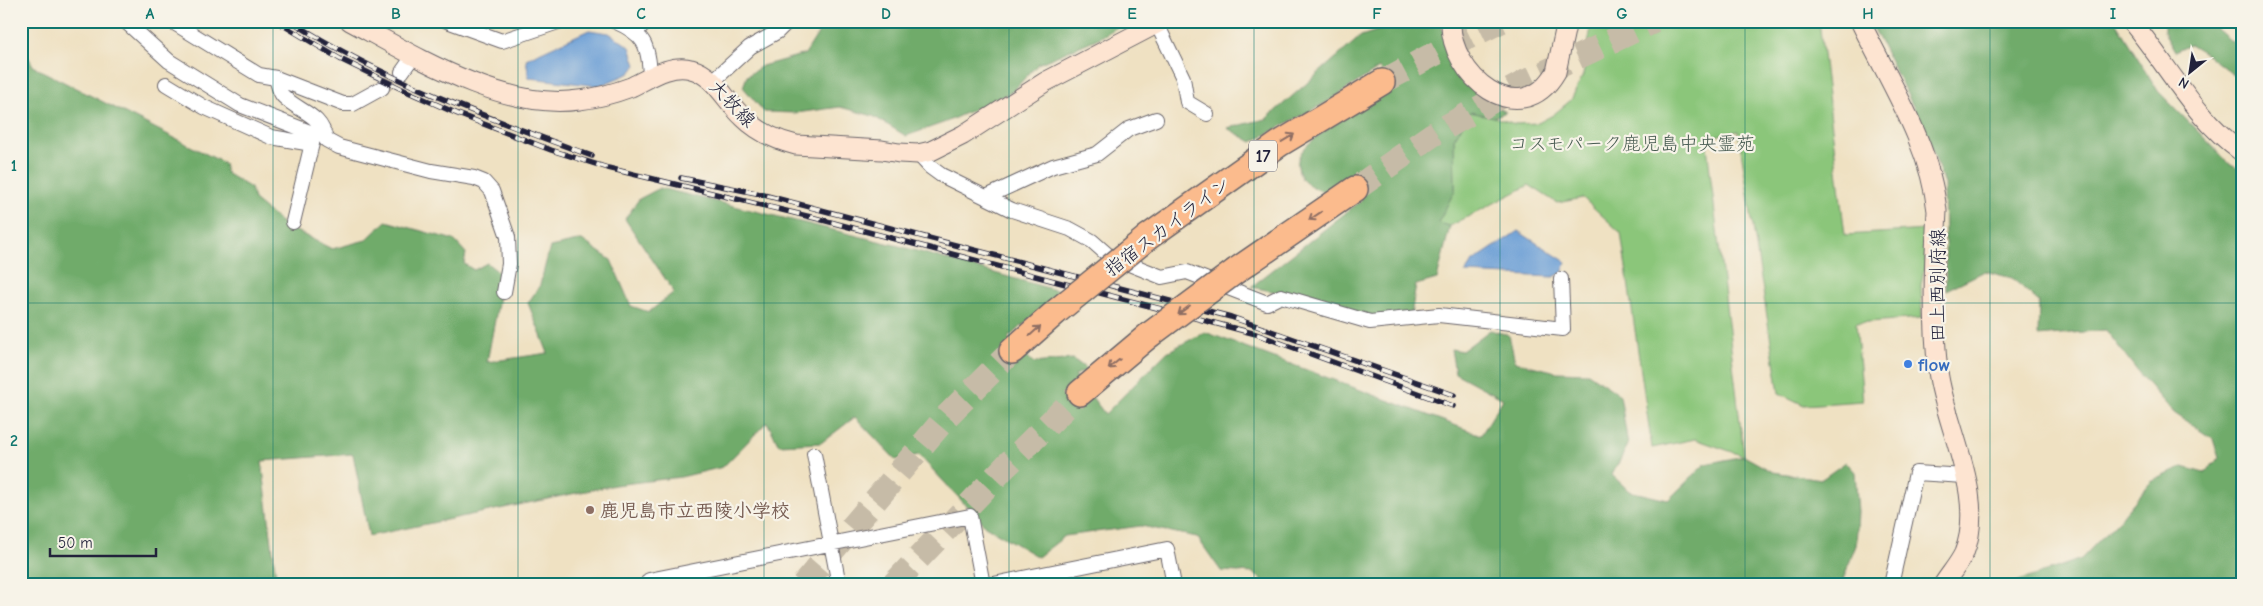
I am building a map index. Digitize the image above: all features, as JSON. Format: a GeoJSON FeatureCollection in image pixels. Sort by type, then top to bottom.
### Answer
{"type":"FeatureCollection","features":[{"type":"Feature","properties":{"kind":"highway","name":"指宿スカイライン"},"geometry":{"type":"LineString","coordinates":[[1012,351],[1057,311],[1148,237],[1279,144],[1382,82]]}},
{"type":"Feature","properties":{"kind":"highway"},"geometry":{"type":"LineString","coordinates":[[1080,393],[1148,336],[1237,270],[1355,189]]}},
{"type":"Feature","properties":{"kind":"street"},"geometry":{"type":"LineString","coordinates":[[125,21],[169,61],[240,105],[318,140],[348,150],[431,171],[474,178],[484,182],[492,191],[508,236],[509,264],[504,292]]}},
{"type":"Feature","properties":{"kind":"street"},"geometry":{"type":"LineString","coordinates":[[171,21],[259,75],[276,78],[342,104],[353,104],[382,88]]}},
{"type":"Feature","properties":{"kind":"street","name":"大牧線"},"geometry":{"type":"LineString","coordinates":[[350,21],[414,55],[514,96],[558,102],[604,95],[630,87],[650,77],[676,69],[690,68],[712,81],[742,117],[760,131],[781,141],[796,145],[918,154],[946,145],[1045,82],[1159,22]]}},
{"type":"Feature","properties":{"kind":"street"},"geometry":{"type":"LineString","coordinates":[[452,22],[502,41],[561,21]]}},
{"type":"Feature","properties":{"kind":"street"},"geometry":{"type":"LineString","coordinates":[[614,21],[636,32],[643,42],[650,58],[650,77]]}},
{"type":"Feature","properties":{"kind":"street"},"geometry":{"type":"LineString","coordinates":[[636,32],[646,21]]}},
{"type":"Feature","properties":{"kind":"street"},"geometry":{"type":"LineString","coordinates":[[712,81],[750,47],[777,32],[788,21]]}},
{"type":"Feature","properties":{"kind":"street"},"geometry":{"type":"LineString","coordinates":[[1451,21],[1450,32],[1455,50],[1464,67],[1490,92],[1507,98],[1523,98],[1537,93],[1552,79],[1556,72],[1567,21]]}},
{"type":"Feature","properties":{"kind":"street","name":"田上西別府線"},"geometry":{"type":"LineString","coordinates":[[1860,21],[1924,154],[1935,195],[1937,211],[1935,320],[1938,372],[1970,502],[1969,531],[1964,553],[1943,585]]}},
{"type":"Feature","properties":{"kind":"street"},"geometry":{"type":"LineString","coordinates":[[2131,21],[2200,115],[2230,144],[2242,152]]}},
{"type":"Feature","properties":{"kind":"street"},"geometry":{"type":"LineString","coordinates":[[1159,22],[1183,78],[1187,102],[1207,114]]}},
{"type":"Feature","properties":{"kind":"street"},"geometry":{"type":"LineString","coordinates":[[402,72],[414,55]]}},
{"type":"Feature","properties":{"kind":"street"},"geometry":{"type":"LineString","coordinates":[[276,78],[282,95],[315,118],[323,127],[293,222]]}},
{"type":"Feature","properties":{"kind":"street"},"geometry":{"type":"LineString","coordinates":[[166,84],[204,107],[271,137],[318,140]]}},
{"type":"Feature","properties":{"kind":"street"},"geometry":{"type":"LineString","coordinates":[[986,197],[1053,166],[1097,154],[1129,129],[1156,119]]}},
{"type":"Feature","properties":{"kind":"street"},"geometry":{"type":"LineString","coordinates":[[918,154],[930,167],[941,175],[1012,210],[1070,229],[1092,241],[1110,256],[1162,277],[1187,272],[1267,303],[1281,296],[1370,322],[1439,315],[1563,329],[1561,278]]}},
{"type":"Feature","properties":{"kind":"street"},"geometry":{"type":"LineString","coordinates":[[814,454],[839,585]]}},
{"type":"Feature","properties":{"kind":"street"},"geometry":{"type":"LineString","coordinates":[[1891,585],[1916,473],[1965,476]]}},
{"type":"Feature","properties":{"kind":"street"},"geometry":{"type":"LineString","coordinates":[[650,585],[649,580],[970,516],[983,585]]}},
{"type":"Feature","properties":{"kind":"street"},"geometry":{"type":"LineString","coordinates":[[989,585],[1167,549],[1174,585]]}},
{"type":"Feature","properties":{"kind":"green space"},"geometry":{"type":"Polygon","coordinates":[[[837,21],[1127,21],[1101,37],[1038,64],[1012,92],[946,122],[906,136],[873,116],[840,107],[796,113],[764,112],[743,87],[747,76],[762,66],[805,54],[822,27],[836,24],[837,21]]]}},
{"type":"Feature","properties":{"kind":"green space"},"geometry":{"type":"Polygon","coordinates":[[[1407,21],[1440,21],[1452,58],[1474,92],[1506,112],[1494,117],[1470,112],[1454,139],[1455,190],[1438,223],[1450,226],[1437,279],[1416,285],[1410,321],[1392,323],[1317,300],[1251,287],[1362,200],[1350,179],[1325,193],[1310,185],[1301,177],[1298,160],[1302,151],[1324,132],[1392,88],[1379,68],[1329,101],[1252,142],[1227,128],[1266,119],[1361,36],[1407,21]]]}},
{"type":"Feature","properties":{"kind":"green space","name":"コスモパーク鹿児島中央霊苑"},"geometry":{"type":"Polygon","coordinates":[[[1592,21],[1693,21],[1700,24],[1722,26],[1737,21],[1819,21],[1845,235],[1926,230],[1925,263],[1921,285],[1922,318],[1856,323],[1863,401],[1804,405],[1779,393],[1738,131],[1706,138],[1744,456],[1695,439],[1652,448],[1621,233],[1583,198],[1557,203],[1529,185],[1450,226],[1437,224],[1455,190],[1454,139],[1470,112],[1515,124],[1538,123],[1553,115],[1571,100],[1583,75],[1592,21]]]}},
{"type":"Feature","properties":{"kind":"green space"},"geometry":{"type":"Polygon","coordinates":[[[1870,21],[2115,21],[2158,91],[2229,163],[2242,170],[2242,585],[2008,585],[2081,559],[2119,520],[2151,482],[2183,467],[2204,473],[2219,458],[2213,439],[2174,413],[2142,377],[2106,330],[2038,336],[2039,302],[2012,278],[1985,271],[1946,290],[1944,184],[1927,134],[1870,21]]]}},
{"type":"Feature","properties":{"kind":"green space"},"geometry":{"type":"Polygon","coordinates":[[[2164,21],[2207,21],[2242,50],[2242,82],[2208,55],[2190,44],[2175,51],[2164,32],[2164,21]]]}},
{"type":"Feature","properties":{"kind":"green space"},"geometry":{"type":"Polygon","coordinates":[[[21,45],[34,67],[224,163],[226,173],[251,188],[254,200],[286,226],[332,249],[366,240],[386,221],[454,240],[466,253],[464,264],[474,270],[487,263],[501,274],[498,304],[487,362],[548,353],[528,303],[540,285],[550,247],[582,240],[611,260],[631,306],[649,312],[674,292],[625,219],[639,199],[660,188],[899,246],[1062,292],[1008,338],[1034,363],[1073,359],[1088,370],[1075,375],[1105,414],[1167,352],[1205,332],[1481,435],[1503,399],[1455,373],[1451,349],[1462,351],[1490,330],[1509,335],[1515,362],[1557,372],[1588,373],[1620,395],[1628,445],[1612,475],[1629,491],[1668,500],[1705,464],[1744,456],[1773,472],[1822,479],[1846,462],[1855,472],[1858,512],[1856,545],[1841,585],[1268,585],[1253,573],[1221,571],[1197,537],[1141,526],[1065,536],[1038,557],[985,526],[919,455],[896,460],[855,417],[821,443],[779,445],[767,422],[723,467],[681,477],[615,485],[369,536],[353,454],[262,461],[277,585],[21,585],[21,45]]]}},
{"type":"Feature","properties":{"kind":"water"},"geometry":{"type":"Polygon","coordinates":[[[589,30],[609,33],[630,47],[636,65],[630,73],[599,86],[529,78],[526,59],[589,30]]]}},
{"type":"Feature","properties":{"kind":"water"},"geometry":{"type":"Polygon","coordinates":[[[1518,231],[1566,262],[1562,273],[1553,277],[1465,273],[1473,261],[1518,231]]]}},
{"type":"Feature","properties":{"kind":"tunnel"},"geometry":{"type":"LineString","coordinates":[[1382,82],[1501,21]]}},
{"type":"Feature","properties":{"kind":"tunnel"},"geometry":{"type":"LineString","coordinates":[[1355,189],[1432,135],[1525,82],[1654,21]]}},
{"type":"Feature","properties":{"kind":"tunnel"},"geometry":{"type":"LineString","coordinates":[[382,88],[402,72]]}},
{"type":"Feature","properties":{"kind":"tunnel"},"geometry":{"type":"LineString","coordinates":[[803,585],[948,415],[1012,351]]}},
{"type":"Feature","properties":{"kind":"tunnel"},"geometry":{"type":"LineString","coordinates":[[893,585],[1006,466],[1080,393]]}},
{"type":"Feature","properties":{"kind":"railway"},"geometry":{"type":"LineString","coordinates":[[276,21],[340,59],[406,91],[458,114],[551,150],[608,168],[815,218],[1256,334],[1453,406]]}},
{"type":"Feature","properties":{"kind":"railway"},"geometry":{"type":"LineString","coordinates":[[291,21],[326,42],[400,80],[438,97],[592,156]]}},
{"type":"Feature","properties":{"kind":"railway"},"geometry":{"type":"LineString","coordinates":[[681,178],[756,193],[1231,317],[1454,395]]}},
{"type":"Feature","properties":{"kind":"place","name":"flow"},"geometry":{"type":"Point","coordinates":[1908,364]}},
{"type":"Feature","properties":{"kind":"place","name":"鹿児島市立西陵小学校"},"geometry":{"type":"Point","coordinates":[590,510]}}]}
